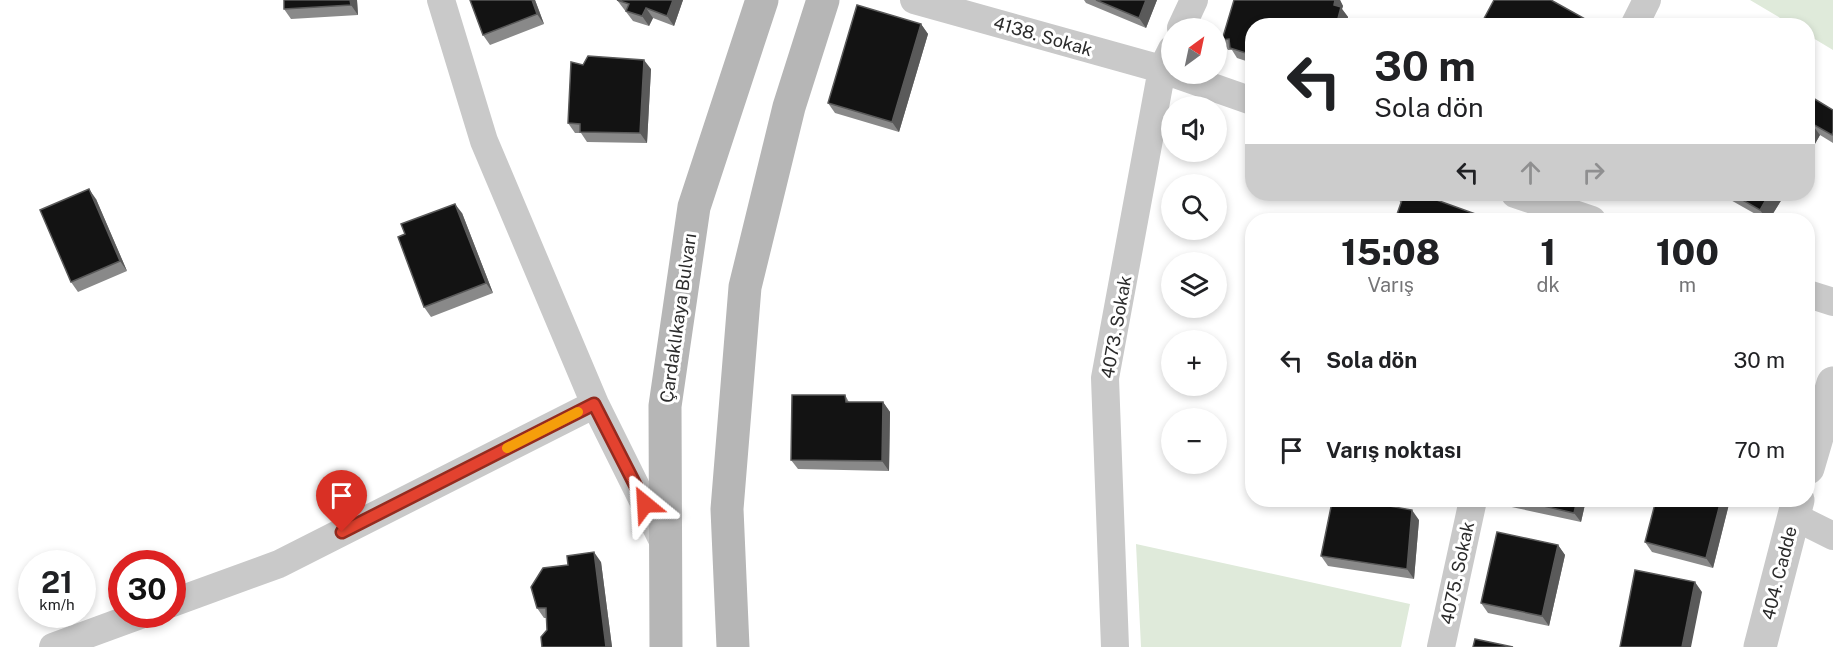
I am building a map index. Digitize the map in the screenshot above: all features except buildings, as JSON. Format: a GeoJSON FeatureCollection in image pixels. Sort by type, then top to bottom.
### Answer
{"type":"FeatureCollection","features":[{"type":"Feature","properties":{"kind":"main road","name":"Çardaklıkaya Bulvarı"},"geometry":{"type":"LineString","coordinates":[[666,647],[665,406],[694,207],[762,0]]}},
{"type":"Feature","properties":{"kind":"main road"},"geometry":{"type":"LineString","coordinates":[[733,647],[727,508],[745,287],[789,107],[823,0]]}},
{"type":"Feature","properties":{"kind":"street"},"geometry":{"type":"LineString","coordinates":[[441,0],[484,141],[594,404],[665,545]]}},
{"type":"Feature","properties":{"kind":"street","name":"4138. Sokak"},"geometry":{"type":"LineString","coordinates":[[914,0],[1161,64]]}},
{"type":"Feature","properties":{"kind":"street"},"geometry":{"type":"LineString","coordinates":[[1186,18],[1194,0]]}},
{"type":"Feature","properties":{"kind":"street"},"geometry":{"type":"LineString","coordinates":[[1638,18],[1647,0]]}},
{"type":"Feature","properties":{"kind":"street","name":"4073. Sokak"},"geometry":{"type":"LineString","coordinates":[[1115,647],[1105,378],[1166,84]]}},
{"type":"Feature","properties":{"kind":"street","name":"4138. Sokak"},"geometry":{"type":"LineString","coordinates":[[1212,84],[1245,98]]}},
{"type":"Feature","properties":{"kind":"street"},"geometry":{"type":"LineString","coordinates":[[1533,202],[1569,213]]}},
{"type":"Feature","properties":{"kind":"street"},"geometry":{"type":"LineString","coordinates":[[1815,297],[1833,303]]}},
{"type":"Feature","properties":{"kind":"street"},"geometry":{"type":"LineString","coordinates":[[1815,444],[1833,383]]}},
{"type":"Feature","properties":{"kind":"street"},"geometry":{"type":"LineString","coordinates":[[186,598],[279,564],[594,404]]}},
{"type":"Feature","properties":{"kind":"street","name":"4075. Sokak"},"geometry":{"type":"LineString","coordinates":[[1441,647],[1471,507]]}},
{"type":"Feature","properties":{"kind":"street"},"geometry":{"type":"LineString","coordinates":[[1795,508],[1833,536]]}},
{"type":"Feature","properties":{"kind":"street","name":"404. Cadde"},"geometry":{"type":"LineString","coordinates":[[1760,647],[1795,508]]}},
{"type":"Feature","properties":{"kind":"street"},"geometry":{"type":"LineString","coordinates":[[53,647],[108,627]]}},
{"type":"Feature","properties":{"kind":"green space"},"geometry":{"type":"Polygon","coordinates":[[[1750,0],[1833,0],[1833,50],[1815,39],[1815,18],[1780,18],[1750,0]]]}},
{"type":"Feature","properties":{"kind":"green space"},"geometry":{"type":"Polygon","coordinates":[[[1136,544],[1410,604],[1401,647],[1141,647],[1136,544]]]}},
{"type":"Feature","properties":{"kind":"slow traffic"},"geometry":{"type":"LineString","coordinates":[[507,448],[578,412]]}},
{"type":"Feature","properties":{"kind":"route"},"geometry":{"type":"LineString","coordinates":[[342,532],[594,404],[645,504]]}}]}
